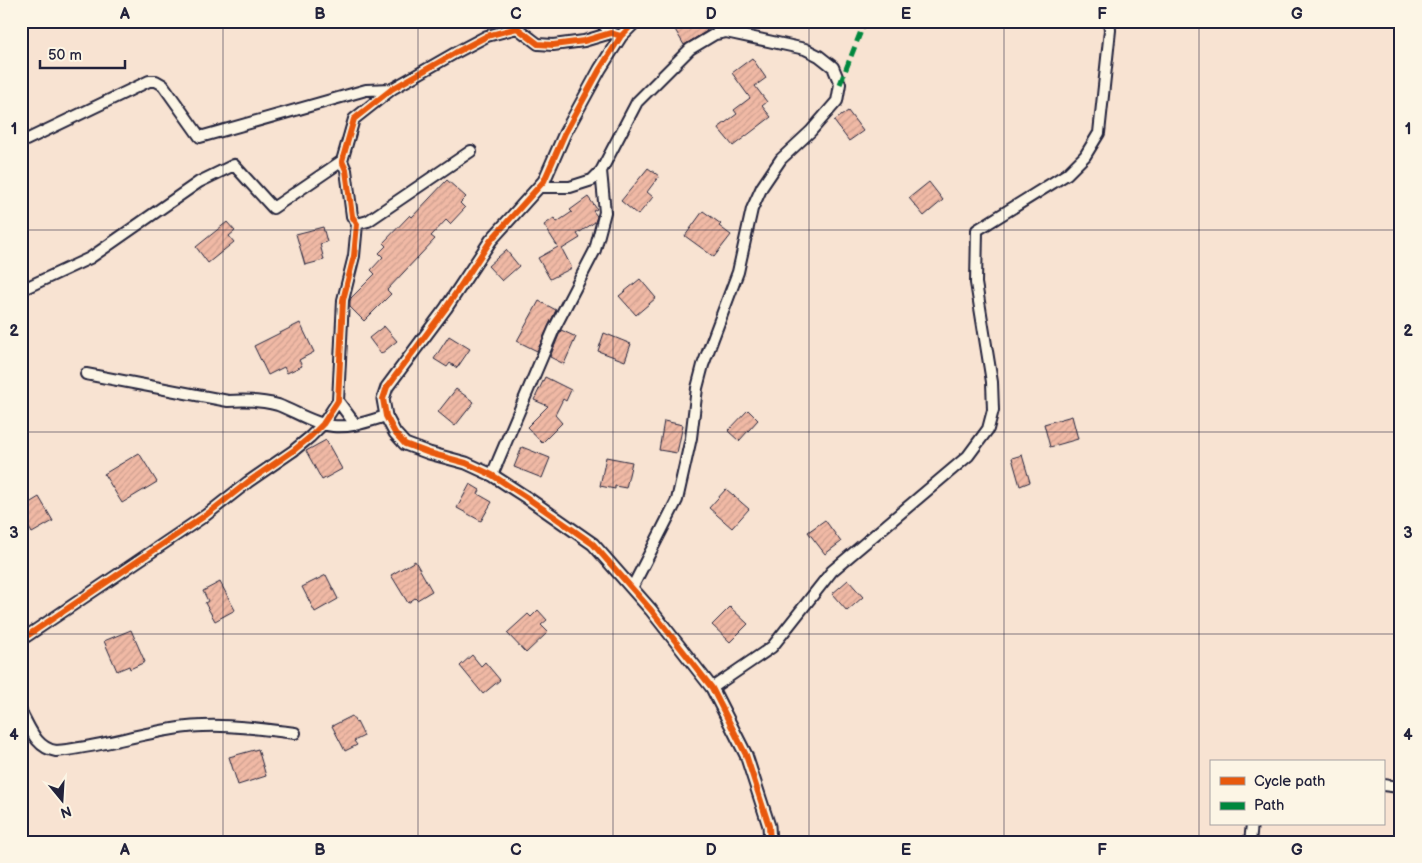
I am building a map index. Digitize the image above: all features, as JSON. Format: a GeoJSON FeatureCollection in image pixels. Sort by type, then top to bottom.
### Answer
{"type":"FeatureCollection","features":[{"type":"Feature","properties":{"kind":"street"},"geometry":{"type":"LineString","coordinates":[[600,21],[616,34]]}},
{"type":"Feature","properties":{"kind":"street"},"geometry":{"type":"LineString","coordinates":[[21,640],[206,515],[248,482],[293,451],[322,424],[338,401],[343,300],[354,256],[357,224],[352,216],[346,170],[342,161],[354,118],[392,89],[487,36],[517,25],[538,44],[553,45],[616,34],[636,21]]}},
{"type":"Feature","properties":{"kind":"street"},"geometry":{"type":"LineString","coordinates":[[712,688],[772,647],[832,571],[968,456],[988,429],[992,410],[992,382],[976,283],[977,230],[1067,174],[1085,156],[1099,132],[1110,30],[1109,21]]}},
{"type":"Feature","properties":{"kind":"street"},"geometry":{"type":"LineString","coordinates":[[539,187],[570,187],[592,180],[601,171],[636,102],[690,49],[715,34],[726,32],[805,49],[819,56],[833,67],[840,84],[837,101],[811,131],[781,159],[762,187],[752,209],[738,272],[703,365],[697,388],[691,438],[678,500],[632,588]]}},
{"type":"Feature","properties":{"kind":"street"},"geometry":{"type":"LineString","coordinates":[[616,34],[600,69],[565,133],[544,181],[491,240],[446,308],[387,386],[384,399],[386,416],[395,433],[405,444],[429,453],[466,462],[492,475],[593,544],[651,610],[712,688],[746,755],[768,826],[770,842]]}},
{"type":"Feature","properties":{"kind":"street"},"geometry":{"type":"LineString","coordinates":[[24,141],[149,81],[156,81],[163,85],[200,137],[366,90],[392,89]]}},
{"type":"Feature","properties":{"kind":"street"},"geometry":{"type":"LineString","coordinates":[[357,224],[368,221],[471,151]]}},
{"type":"Feature","properties":{"kind":"street"},"geometry":{"type":"LineString","coordinates":[[21,290],[90,258],[199,182],[234,165],[273,208],[342,161]]}},
{"type":"Feature","properties":{"kind":"street"},"geometry":{"type":"LineString","coordinates":[[492,475],[554,328],[595,250],[605,212],[601,171]]}},
{"type":"Feature","properties":{"kind":"street"},"geometry":{"type":"LineString","coordinates":[[86,374],[228,401],[248,399],[276,404],[322,424],[334,426],[355,424],[386,416]]}},
{"type":"Feature","properties":{"kind":"street"},"geometry":{"type":"LineString","coordinates":[[338,401],[355,424]]}},
{"type":"Feature","properties":{"kind":"street"},"geometry":{"type":"LineString","coordinates":[[21,712],[40,744],[56,751],[193,726],[240,726],[295,733]]}},
{"type":"Feature","properties":{"kind":"street"},"geometry":{"type":"LineString","coordinates":[[1384,785],[1399,787],[1401,792]]}},
{"type":"Feature","properties":{"kind":"street"},"geometry":{"type":"LineString","coordinates":[[1250,842],[1252,826]]}},
{"type":"Feature","properties":{"kind":"building"},"geometry":{"type":"Polygon","coordinates":[[[670,21],[702,21],[707,31],[684,45],[670,21]]]}},
{"type":"Feature","properties":{"kind":"building"},"geometry":{"type":"Polygon","coordinates":[[[752,58],[766,78],[755,86],[767,102],[762,106],[771,117],[733,146],[718,128],[737,114],[734,110],[750,98],[732,73],[752,58]]]}},
{"type":"Feature","properties":{"kind":"building"},"geometry":{"type":"Polygon","coordinates":[[[848,111],[863,131],[849,141],[834,121],[848,111]]]}},
{"type":"Feature","properties":{"kind":"building"},"geometry":{"type":"Polygon","coordinates":[[[648,168],[659,176],[647,192],[653,197],[638,215],[621,201],[648,168]]]}},
{"type":"Feature","properties":{"kind":"building"},"geometry":{"type":"Polygon","coordinates":[[[447,180],[466,197],[460,203],[465,208],[450,224],[446,220],[431,236],[435,239],[387,290],[391,294],[364,321],[350,307],[350,301],[375,274],[371,270],[383,257],[379,253],[386,246],[383,243],[410,215],[412,217],[447,180]]]}},
{"type":"Feature","properties":{"kind":"building"},"geometry":{"type":"Polygon","coordinates":[[[929,182],[943,200],[924,216],[909,198],[929,182]]]}},
{"type":"Feature","properties":{"kind":"building"},"geometry":{"type":"Polygon","coordinates":[[[588,197],[597,209],[593,211],[597,216],[595,222],[577,234],[580,238],[562,249],[572,268],[550,279],[538,258],[558,247],[544,225],[554,218],[557,222],[572,212],[570,210],[588,197]]]}},
{"type":"Feature","properties":{"kind":"building"},"geometry":{"type":"Polygon","coordinates":[[[703,211],[721,224],[719,226],[731,235],[714,257],[685,236],[703,211]]]}},
{"type":"Feature","properties":{"kind":"building"},"geometry":{"type":"Polygon","coordinates":[[[227,222],[235,231],[229,236],[234,242],[208,263],[196,247],[227,222]]]}},
{"type":"Feature","properties":{"kind":"building"},"geometry":{"type":"Polygon","coordinates":[[[323,227],[327,242],[320,244],[324,260],[305,265],[296,234],[323,227]]]}},
{"type":"Feature","properties":{"kind":"building"},"geometry":{"type":"Polygon","coordinates":[[[506,250],[519,266],[502,281],[488,266],[506,250]]]}},
{"type":"Feature","properties":{"kind":"building"},"geometry":{"type":"Polygon","coordinates":[[[640,279],[656,298],[636,315],[619,296],[640,279]]]}},
{"type":"Feature","properties":{"kind":"building"},"geometry":{"type":"Polygon","coordinates":[[[539,301],[556,310],[537,351],[517,341],[539,301]]]}},
{"type":"Feature","properties":{"kind":"building"},"geometry":{"type":"Polygon","coordinates":[[[300,323],[314,352],[299,360],[302,366],[287,373],[284,367],[268,375],[254,346],[300,323]]]}},
{"type":"Feature","properties":{"kind":"building"},"geometry":{"type":"Polygon","coordinates":[[[384,326],[397,341],[381,354],[369,338],[384,326]]]}},
{"type":"Feature","properties":{"kind":"building"},"geometry":{"type":"Polygon","coordinates":[[[561,330],[576,337],[564,364],[550,357],[561,330]]]}},
{"type":"Feature","properties":{"kind":"building"},"geometry":{"type":"Polygon","coordinates":[[[604,333],[631,344],[625,361],[598,351],[604,333]]]}},
{"type":"Feature","properties":{"kind":"building"},"geometry":{"type":"Polygon","coordinates":[[[449,336],[470,349],[457,368],[450,363],[447,367],[434,359],[449,336]]]}},
{"type":"Feature","properties":{"kind":"building"},"geometry":{"type":"Polygon","coordinates":[[[545,377],[571,390],[566,401],[563,399],[555,415],[562,423],[542,443],[527,427],[548,406],[534,400],[545,377]]]}},
{"type":"Feature","properties":{"kind":"building"},"geometry":{"type":"Polygon","coordinates":[[[456,389],[474,402],[455,426],[438,412],[456,389]]]}},
{"type":"Feature","properties":{"kind":"building"},"geometry":{"type":"Polygon","coordinates":[[[748,410],[758,420],[739,441],[728,431],[748,410]]]}},
{"type":"Feature","properties":{"kind":"building"},"geometry":{"type":"Polygon","coordinates":[[[1072,416],[1078,439],[1050,447],[1044,424],[1072,416]]]}},
{"type":"Feature","properties":{"kind":"building"},"geometry":{"type":"Polygon","coordinates":[[[664,421],[683,425],[677,453],[659,450],[664,421]]]}},
{"type":"Feature","properties":{"kind":"building"},"geometry":{"type":"Polygon","coordinates":[[[326,440],[342,469],[322,480],[306,451],[326,440]]]}},
{"type":"Feature","properties":{"kind":"building"},"geometry":{"type":"Polygon","coordinates":[[[522,447],[550,458],[542,478],[514,467],[522,447]]]}},
{"type":"Feature","properties":{"kind":"building"},"geometry":{"type":"Polygon","coordinates":[[[139,453],[157,482],[122,503],[104,474],[139,453]]]}},
{"type":"Feature","properties":{"kind":"building"},"geometry":{"type":"Polygon","coordinates":[[[1022,455],[1030,482],[1020,486],[1012,458],[1022,455]]]}},
{"type":"Feature","properties":{"kind":"building"},"geometry":{"type":"Polygon","coordinates":[[[606,457],[632,462],[626,488],[615,486],[615,489],[600,486],[606,457]]]}},
{"type":"Feature","properties":{"kind":"building"},"geometry":{"type":"Polygon","coordinates":[[[470,484],[480,490],[478,494],[492,502],[481,521],[457,508],[470,484]]]}},
{"type":"Feature","properties":{"kind":"building"},"geometry":{"type":"Polygon","coordinates":[[[726,489],[749,509],[732,528],[709,508],[726,489]]]}},
{"type":"Feature","properties":{"kind":"building"},"geometry":{"type":"Polygon","coordinates":[[[39,497],[53,521],[32,533],[21,514],[21,508],[39,497]]]}},
{"type":"Feature","properties":{"kind":"building"},"geometry":{"type":"Polygon","coordinates":[[[825,520],[841,542],[825,554],[808,532],[825,520]]]}},
{"type":"Feature","properties":{"kind":"building"},"geometry":{"type":"Polygon","coordinates":[[[415,561],[432,591],[408,603],[391,575],[415,561]]]}},
{"type":"Feature","properties":{"kind":"building"},"geometry":{"type":"Polygon","coordinates":[[[326,575],[338,599],[315,612],[302,587],[326,575]]]}},
{"type":"Feature","properties":{"kind":"building"},"geometry":{"type":"Polygon","coordinates":[[[848,580],[863,597],[847,611],[832,594],[848,580]]]}},
{"type":"Feature","properties":{"kind":"building"},"geometry":{"type":"Polygon","coordinates":[[[220,582],[235,610],[215,621],[205,603],[208,601],[203,591],[220,582]]]}},
{"type":"Feature","properties":{"kind":"building"},"geometry":{"type":"Polygon","coordinates":[[[730,607],[748,624],[730,642],[712,625],[730,607]]]}},
{"type":"Feature","properties":{"kind":"building"},"geometry":{"type":"Polygon","coordinates":[[[538,610],[547,620],[541,625],[548,632],[526,653],[507,633],[528,614],[531,617],[538,610]]]}},
{"type":"Feature","properties":{"kind":"building"},"geometry":{"type":"Polygon","coordinates":[[[131,630],[145,662],[130,669],[129,666],[117,671],[104,641],[131,630]]]}},
{"type":"Feature","properties":{"kind":"building"},"geometry":{"type":"Polygon","coordinates":[[[472,655],[481,666],[485,662],[500,680],[483,694],[460,666],[472,655]]]}},
{"type":"Feature","properties":{"kind":"building"},"geometry":{"type":"Polygon","coordinates":[[[352,716],[364,736],[354,741],[357,745],[345,751],[332,726],[352,716]]]}},
{"type":"Feature","properties":{"kind":"building"},"geometry":{"type":"Polygon","coordinates":[[[258,749],[266,776],[238,785],[229,757],[258,749]]]}},
{"type":"Feature","properties":{"kind":"marked path"},"geometry":{"type":"LineString","coordinates":[[840,84],[865,21]]}},
{"type":"Feature","properties":{"kind":"cycle path"},"geometry":{"type":"LineString","coordinates":[[636,21],[621,36],[600,69],[565,133],[544,181],[491,240],[446,308],[387,387],[383,399],[386,416],[395,433],[405,444],[466,463],[492,475],[526,497],[593,544],[651,610],[712,688],[746,755],[769,826],[770,842]]}},
{"type":"Feature","properties":{"kind":"cycle path"},"geometry":{"type":"LineString","coordinates":[[21,640],[206,515],[248,482],[293,451],[323,424],[338,401],[343,300],[354,256],[357,224],[352,216],[346,170],[342,161],[354,119],[392,89],[487,36],[517,28],[538,44],[553,45],[584,41],[611,33],[621,36]]}}]}
